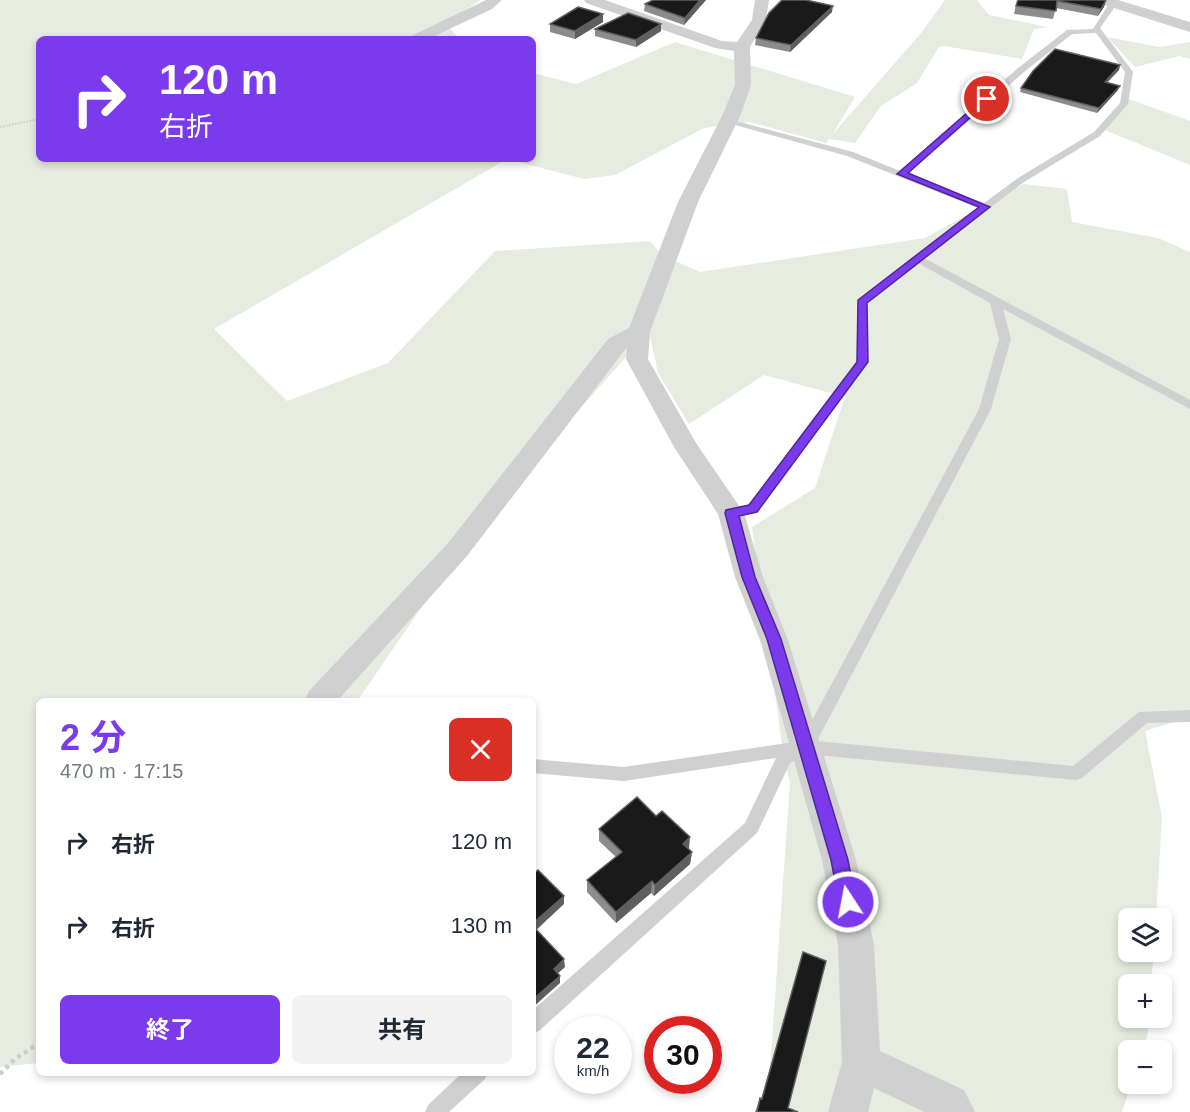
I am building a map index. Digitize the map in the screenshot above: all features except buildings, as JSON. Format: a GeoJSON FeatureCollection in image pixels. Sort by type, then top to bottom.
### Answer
{"type":"FeatureCollection","features":[{"type":"Feature","properties":{"kind":"street"},"geometry":{"type":"LineString","coordinates":[[422,36],[487,6],[495,0]]}},
{"type":"Feature","properties":{"kind":"street"},"geometry":{"type":"LineString","coordinates":[[591,0],[720,45],[742,47]]}},
{"type":"Feature","properties":{"kind":"street"},"geometry":{"type":"LineString","coordinates":[[762,0],[759,20],[742,47],[743,85],[728,122],[688,202],[639,332],[637,359],[686,447],[731,513],[748,577],[774,639],[840,860],[856,945],[861,1062],[848,1112]]}},
{"type":"Feature","properties":{"kind":"street"},"geometry":{"type":"LineString","coordinates":[[1108,2],[1185,23]]}},
{"type":"Feature","properties":{"kind":"street"},"geometry":{"type":"LineString","coordinates":[[322,698],[458,549],[616,344],[639,332]]}},
{"type":"Feature","properties":{"kind":"street"},"geometry":{"type":"LineString","coordinates":[[861,1062],[950,1104],[955,1112]]}},
{"type":"Feature","properties":{"kind":"lane"},"geometry":{"type":"LineString","coordinates":[[731,513],[753,509],[862,362],[862,302],[1021,180],[1097,135],[1124,104],[1129,72],[1096,28],[1108,2]]}},
{"type":"Feature","properties":{"kind":"lane"},"geometry":{"type":"LineString","coordinates":[[902,174],[1021,69],[1070,32],[1098,31]]}},
{"type":"Feature","properties":{"kind":"lane"},"geometry":{"type":"LineString","coordinates":[[728,122],[850,154],[986,207]]}},
{"type":"Feature","properties":{"kind":"lane"},"geometry":{"type":"LineString","coordinates":[[917,258],[1190,405]]}},
{"type":"Feature","properties":{"kind":"lane"},"geometry":{"type":"LineString","coordinates":[[536,1020],[751,828],[784,758],[806,747],[985,409],[1005,339],[995,301]]}},
{"type":"Feature","properties":{"kind":"lane"},"geometry":{"type":"LineString","coordinates":[[536,766],[624,774],[806,747],[1076,773],[1143,717],[1190,716]]}},
{"type":"Feature","properties":{"kind":"lane"},"geometry":{"type":"LineString","coordinates":[[435,1112],[474,1076]]}},
{"type":"Feature","properties":{"kind":"path"},"geometry":{"type":"LineString","coordinates":[[0,127],[36,120]]}},
{"type":"Feature","properties":{"kind":"path"},"geometry":{"type":"LineString","coordinates":[[0,1074],[15,1059],[36,1045]]}},
{"type":"Feature","properties":{"kind":"shaded area"},"geometry":{"type":"Polygon","coordinates":[[[0,0],[481,0],[445,22],[457,36],[36,36],[36,162],[502,162],[214,329],[287,401],[388,363],[495,251],[650,241],[662,255],[700,272],[925,238],[1023,184],[1067,189],[1072,222],[1158,238],[1190,252],[1190,717],[1145,731],[1162,817],[1157,908],[1118,908],[1118,962],[1153,962],[1152,974],[1118,974],[1118,1028],[1148,1028],[1146,1040],[1118,1040],[1118,1094],[1128,1094],[1122,1112],[767,1112],[790,782],[784,758],[752,527],[815,488],[845,397],[764,375],[689,424],[658,373],[649,331],[482,519],[359,698],[36,698],[36,1063],[0,1067],[0,0]]]}},
{"type":"Feature","properties":{"kind":"shaded area"},"geometry":{"type":"Polygon","coordinates":[[[945,0],[977,0],[989,15],[1047,27],[1034,29],[1022,59],[939,47],[917,83],[881,106],[855,143],[829,139],[826,143],[750,122],[704,128],[615,175],[584,179],[519,162],[536,162],[536,74],[576,84],[675,42],[855,97],[832,135],[921,33],[945,0]]]}},
{"type":"Feature","properties":{"kind":"shaded area"},"geometry":{"type":"Polygon","coordinates":[[[1107,37],[1159,47],[1190,42],[1190,59],[1179,56],[1135,67],[1107,37]]]}},
{"type":"Feature","properties":{"kind":"shaded area"},"geometry":{"type":"Polygon","coordinates":[[[1129,99],[1190,121],[1190,165],[1105,130],[1129,99]]]}},
{"type":"Feature","properties":{"kind":"route"},"geometry":{"type":"LineString","coordinates":[[848,902],[840,860],[774,639],[748,577],[731,513],[753,509],[862,362],[862,302],[986,207],[902,174],[987,99]]}}]}
